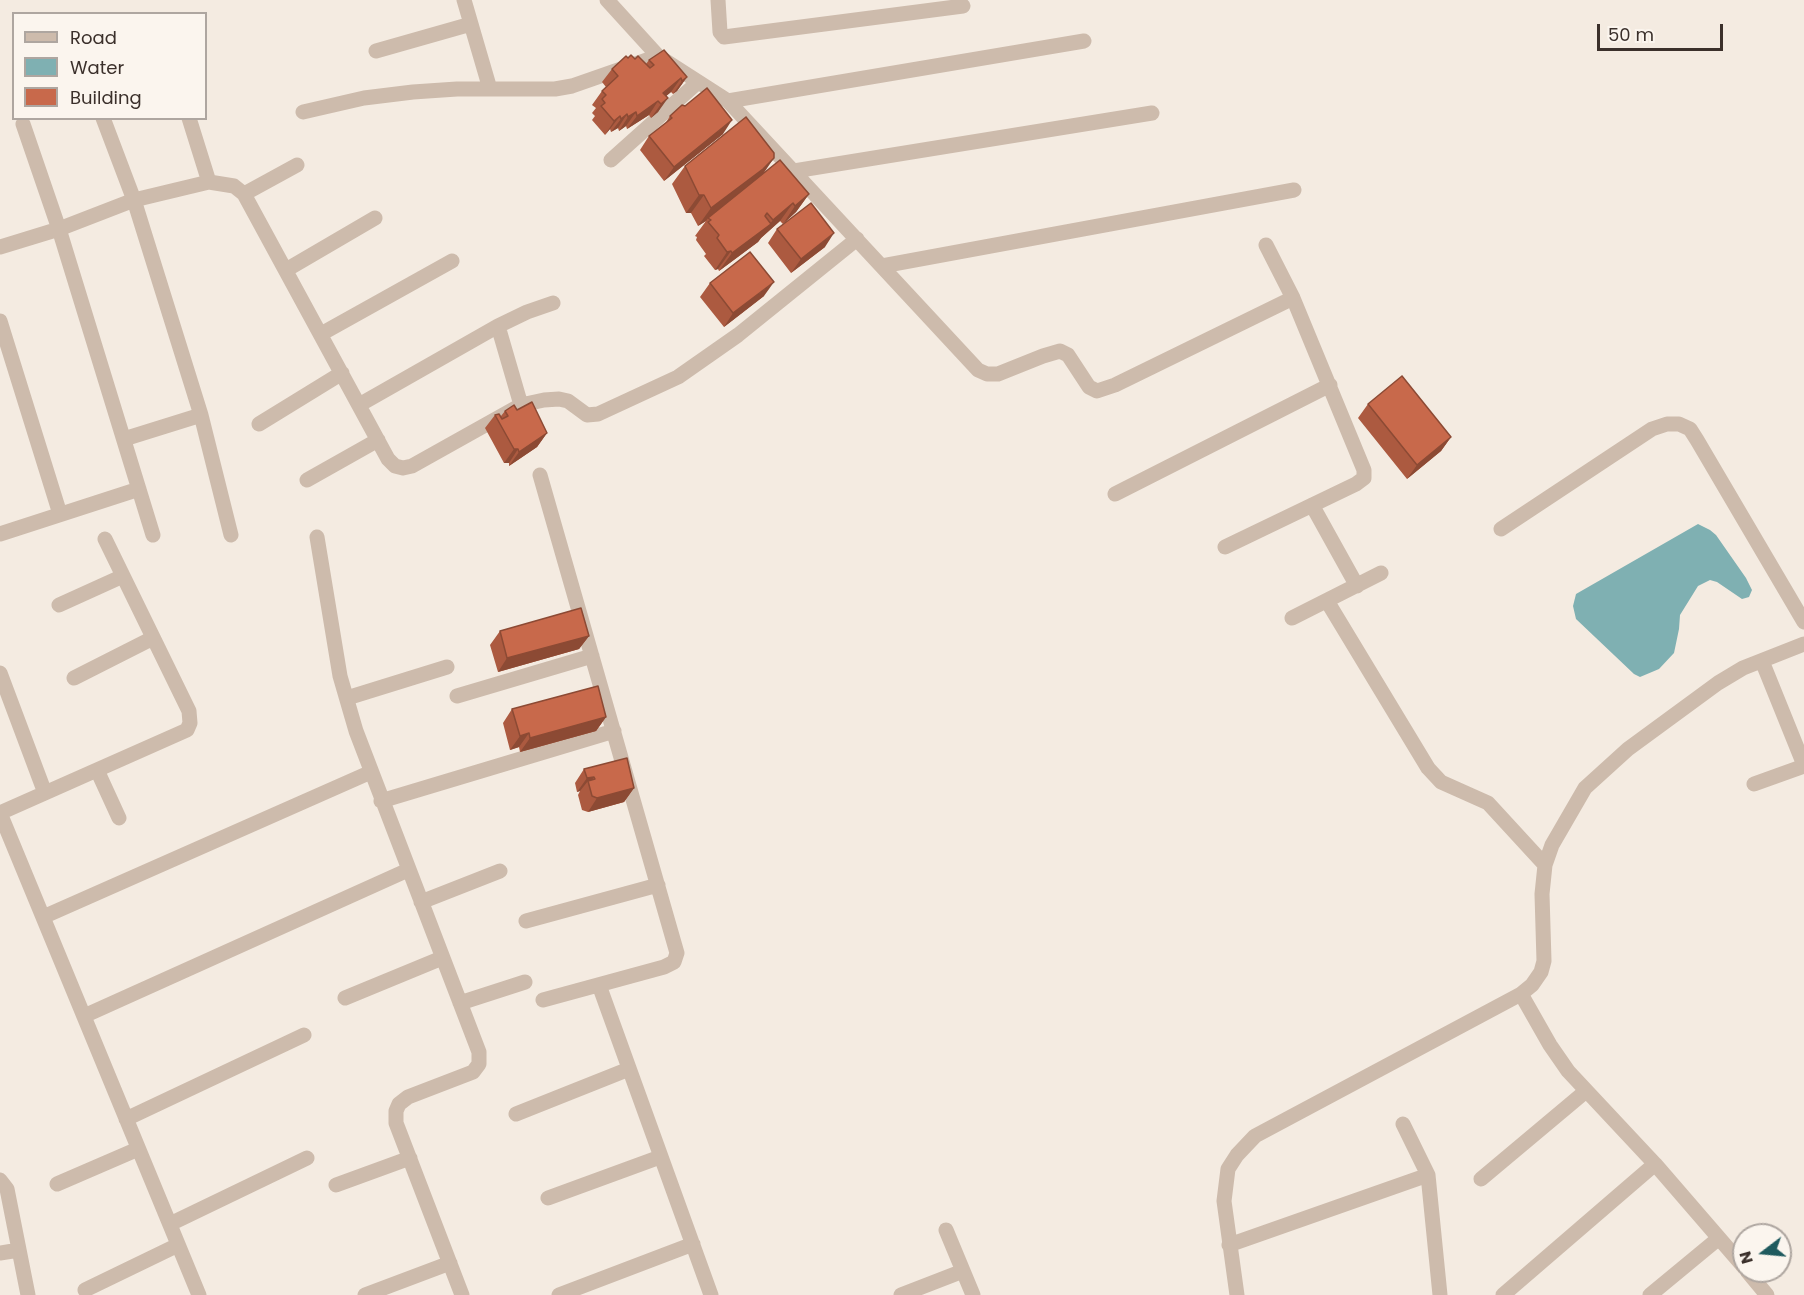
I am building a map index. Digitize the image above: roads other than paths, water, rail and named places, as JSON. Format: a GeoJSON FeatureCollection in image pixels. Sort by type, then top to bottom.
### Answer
{"type":"FeatureCollection","features":[{"type":"Feature","properties":{"kind":"street"},"geometry":{"type":"LineString","coordinates":[[464,0],[490,89]]}},
{"type":"Feature","properties":{"kind":"street"},"geometry":{"type":"LineString","coordinates":[[607,0],[657,56],[728,101],[978,370],[987,374],[998,374],[1060,351],[1068,355],[1089,387],[1097,391],[1115,385],[1293,298]]}},
{"type":"Feature","properties":{"kind":"street"},"geometry":{"type":"LineString","coordinates":[[718,0],[720,33],[724,37],[910,7],[963,6]]}},
{"type":"Feature","properties":{"kind":"street"},"geometry":{"type":"LineString","coordinates":[[376,51],[471,24]]}},
{"type":"Feature","properties":{"kind":"street"},"geometry":{"type":"LineString","coordinates":[[728,101],[1084,41]]}},
{"type":"Feature","properties":{"kind":"street"},"geometry":{"type":"LineString","coordinates":[[303,112],[364,99],[413,92],[555,89],[572,86],[657,56]]}},
{"type":"Feature","properties":{"kind":"street"},"geometry":{"type":"LineString","coordinates":[[611,160],[697,83]]}},
{"type":"Feature","properties":{"kind":"street"},"geometry":{"type":"LineString","coordinates":[[794,171],[1152,113]]}},
{"type":"Feature","properties":{"kind":"street"},"geometry":{"type":"LineString","coordinates":[[104,120],[134,200],[201,415],[231,535]]}},
{"type":"Feature","properties":{"kind":"street"},"geometry":{"type":"LineString","coordinates":[[190,120],[209,182]]}},
{"type":"Feature","properties":{"kind":"street"},"geometry":{"type":"LineString","coordinates":[[23,124],[59,229],[153,535]]}},
{"type":"Feature","properties":{"kind":"street"},"geometry":{"type":"LineString","coordinates":[[244,194],[297,165]]}},
{"type":"Feature","properties":{"kind":"street"},"geometry":{"type":"LineString","coordinates":[[0,247],[59,229],[134,200],[209,182],[234,186],[244,194],[388,459],[395,466],[403,468],[412,466],[521,405],[559,399],[568,401],[587,415],[597,414],[678,377],[738,335],[857,240]]}},
{"type":"Feature","properties":{"kind":"street"},"geometry":{"type":"LineString","coordinates":[[882,266],[1294,190]]}},
{"type":"Feature","properties":{"kind":"street"},"geometry":{"type":"LineString","coordinates":[[286,270],[375,218]]}},
{"type":"Feature","properties":{"kind":"street"},"geometry":{"type":"LineString","coordinates":[[1224,548],[1364,478],[1364,470],[1330,385],[1293,298],[1266,245]]}},
{"type":"Feature","properties":{"kind":"street"},"geometry":{"type":"LineString","coordinates":[[321,334],[452,261]]}},
{"type":"Feature","properties":{"kind":"street"},"geometry":{"type":"LineString","coordinates":[[359,405],[498,326],[553,303]]}},
{"type":"Feature","properties":{"kind":"street"},"geometry":{"type":"LineString","coordinates":[[0,321],[60,514]]}},
{"type":"Feature","properties":{"kind":"street"},"geometry":{"type":"LineString","coordinates":[[498,326],[521,405]]}},
{"type":"Feature","properties":{"kind":"street"},"geometry":{"type":"LineString","coordinates":[[259,424],[342,373]]}},
{"type":"Feature","properties":{"kind":"street"},"geometry":{"type":"LineString","coordinates":[[1114,494],[1330,385]]}},
{"type":"Feature","properties":{"kind":"street"},"geometry":{"type":"LineString","coordinates":[[124,440],[201,415]]}},
{"type":"Feature","properties":{"kind":"street"},"geometry":{"type":"LineString","coordinates":[[1501,530],[1652,429],[1667,424],[1679,424],[1690,429],[1697,440],[1804,622]]}},
{"type":"Feature","properties":{"kind":"street"},"geometry":{"type":"LineString","coordinates":[[307,480],[378,440]]}},
{"type":"Feature","properties":{"kind":"street"},"geometry":{"type":"LineString","coordinates":[[540,475],[677,953],[674,962],[664,967],[543,1000]]}},
{"type":"Feature","properties":{"kind":"street"},"geometry":{"type":"LineString","coordinates":[[0,534],[139,489]]}},
{"type":"Feature","properties":{"kind":"street"},"geometry":{"type":"LineString","coordinates":[[1312,505],[1357,585]]}},
{"type":"Feature","properties":{"kind":"street"},"geometry":{"type":"LineString","coordinates":[[317,537],[340,676],[346,698],[381,801],[479,1052],[479,1064],[473,1072],[408,1097],[399,1104],[396,1111],[396,1123],[462,1295]]}},
{"type":"Feature","properties":{"kind":"street"},"geometry":{"type":"LineString","coordinates":[[105,539],[189,711],[190,723],[187,730],[0,813],[199,1295]]}},
{"type":"Feature","properties":{"kind":"street"},"geometry":{"type":"LineString","coordinates":[[1292,618],[1381,573]]}},
{"type":"Feature","properties":{"kind":"street"},"geometry":{"type":"LineString","coordinates":[[59,605],[123,576]]}},
{"type":"Feature","properties":{"kind":"street"},"geometry":{"type":"LineString","coordinates":[[1327,601],[1428,768],[1441,782],[1488,803],[1545,865]]}},
{"type":"Feature","properties":{"kind":"street"},"geometry":{"type":"LineString","coordinates":[[74,678],[153,638]]}},
{"type":"Feature","properties":{"kind":"street"},"geometry":{"type":"LineString","coordinates":[[1237,1295],[1224,1201],[1228,1169],[1237,1155],[1255,1136],[1521,994],[1532,985],[1541,972],[1544,961],[1542,894],[1545,865],[1552,845],[1585,788],[1628,749],[1718,683],[1743,668],[1804,644]]}},
{"type":"Feature","properties":{"kind":"street"},"geometry":{"type":"LineString","coordinates":[[457,696],[592,656]]}},
{"type":"Feature","properties":{"kind":"street"},"geometry":{"type":"LineString","coordinates":[[1754,784],[1804,766],[1762,661]]}},
{"type":"Feature","properties":{"kind":"street"},"geometry":{"type":"LineString","coordinates":[[346,698],[447,668]]}},
{"type":"Feature","properties":{"kind":"street"},"geometry":{"type":"LineString","coordinates":[[0,673],[45,793]]}},
{"type":"Feature","properties":{"kind":"street"},"geometry":{"type":"LineString","coordinates":[[381,801],[614,731]]}},
{"type":"Feature","properties":{"kind":"street"},"geometry":{"type":"LineString","coordinates":[[97,770],[119,818]]}},
{"type":"Feature","properties":{"kind":"street"},"geometry":{"type":"LineString","coordinates":[[43,917],[371,771]]}},
{"type":"Feature","properties":{"kind":"street"},"geometry":{"type":"LineString","coordinates":[[84,1016],[408,870]]}},
{"type":"Feature","properties":{"kind":"street"},"geometry":{"type":"LineString","coordinates":[[421,902],[500,872]]}},
{"type":"Feature","properties":{"kind":"street"},"geometry":{"type":"LineString","coordinates":[[526,921],[658,885]]}},
{"type":"Feature","properties":{"kind":"street"},"geometry":{"type":"LineString","coordinates":[[345,998],[442,958]]}},
{"type":"Feature","properties":{"kind":"street"},"geometry":{"type":"LineString","coordinates":[[460,1003],[525,981]]}},
{"type":"Feature","properties":{"kind":"street"},"geometry":{"type":"LineString","coordinates":[[599,985],[711,1295]]}},
{"type":"Feature","properties":{"kind":"street"},"geometry":{"type":"LineString","coordinates":[[1521,994],[1550,1045],[1568,1071],[1655,1164],[1732,1254]]}},
{"type":"Feature","properties":{"kind":"street"},"geometry":{"type":"LineString","coordinates":[[126,1119],[304,1035]]}},
{"type":"Feature","properties":{"kind":"street"},"geometry":{"type":"LineString","coordinates":[[516,1114],[629,1069]]}},
{"type":"Feature","properties":{"kind":"street"},"geometry":{"type":"LineString","coordinates":[[1481,1179],[1586,1091]]}},
{"type":"Feature","properties":{"kind":"street"},"geometry":{"type":"LineString","coordinates":[[1403,1124],[1428,1175],[1440,1295]]}},
{"type":"Feature","properties":{"kind":"street"},"geometry":{"type":"LineString","coordinates":[[57,1184],[138,1149]]}},
{"type":"Feature","properties":{"kind":"street"},"geometry":{"type":"LineString","coordinates":[[548,1198],[660,1157]]}},
{"type":"Feature","properties":{"kind":"street"},"geometry":{"type":"LineString","coordinates":[[170,1224],[307,1158]]}},
{"type":"Feature","properties":{"kind":"street"},"geometry":{"type":"LineString","coordinates":[[336,1185],[410,1158]]}},
{"type":"Feature","properties":{"kind":"street"},"geometry":{"type":"LineString","coordinates":[[1503,1295],[1655,1164]]}},
{"type":"Feature","properties":{"kind":"street"},"geometry":{"type":"LineString","coordinates":[[1229,1245],[1428,1175]]}},
{"type":"Feature","properties":{"kind":"street"},"geometry":{"type":"LineString","coordinates":[[0,1180],[7,1189],[28,1295]]}},
{"type":"Feature","properties":{"kind":"street"},"geometry":{"type":"LineString","coordinates":[[946,1230],[973,1295]]}},
{"type":"Feature","properties":{"kind":"street"},"geometry":{"type":"LineString","coordinates":[[1650,1295],[1719,1238]]}},
{"type":"Feature","properties":{"kind":"street"},"geometry":{"type":"LineString","coordinates":[[559,1295],[693,1244]]}},
{"type":"Feature","properties":{"kind":"street"},"geometry":{"type":"LineString","coordinates":[[85,1290],[178,1245]]}},
{"type":"Feature","properties":{"kind":"street"},"geometry":{"type":"LineString","coordinates":[[0,1252],[19,1250]]}},
{"type":"Feature","properties":{"kind":"street"},"geometry":{"type":"LineString","coordinates":[[365,1295],[450,1263]]}},
{"type":"Feature","properties":{"kind":"street"},"geometry":{"type":"LineString","coordinates":[[901,1295],[963,1271]]}},
{"type":"Feature","properties":{"kind":"street"},"geometry":{"type":"LineString","coordinates":[[1757,1283],[1767,1295]]}},
{"type":"Feature","properties":{"kind":"water"},"geometry":{"type":"Polygon","coordinates":[[[1698,524],[1716,535],[1752,590],[1749,597],[1742,599],[1717,582],[1710,580],[1698,586],[1680,615],[1674,653],[1659,669],[1640,677],[1634,674],[1576,619],[1573,606],[1576,594],[1698,524]]]}}]}
